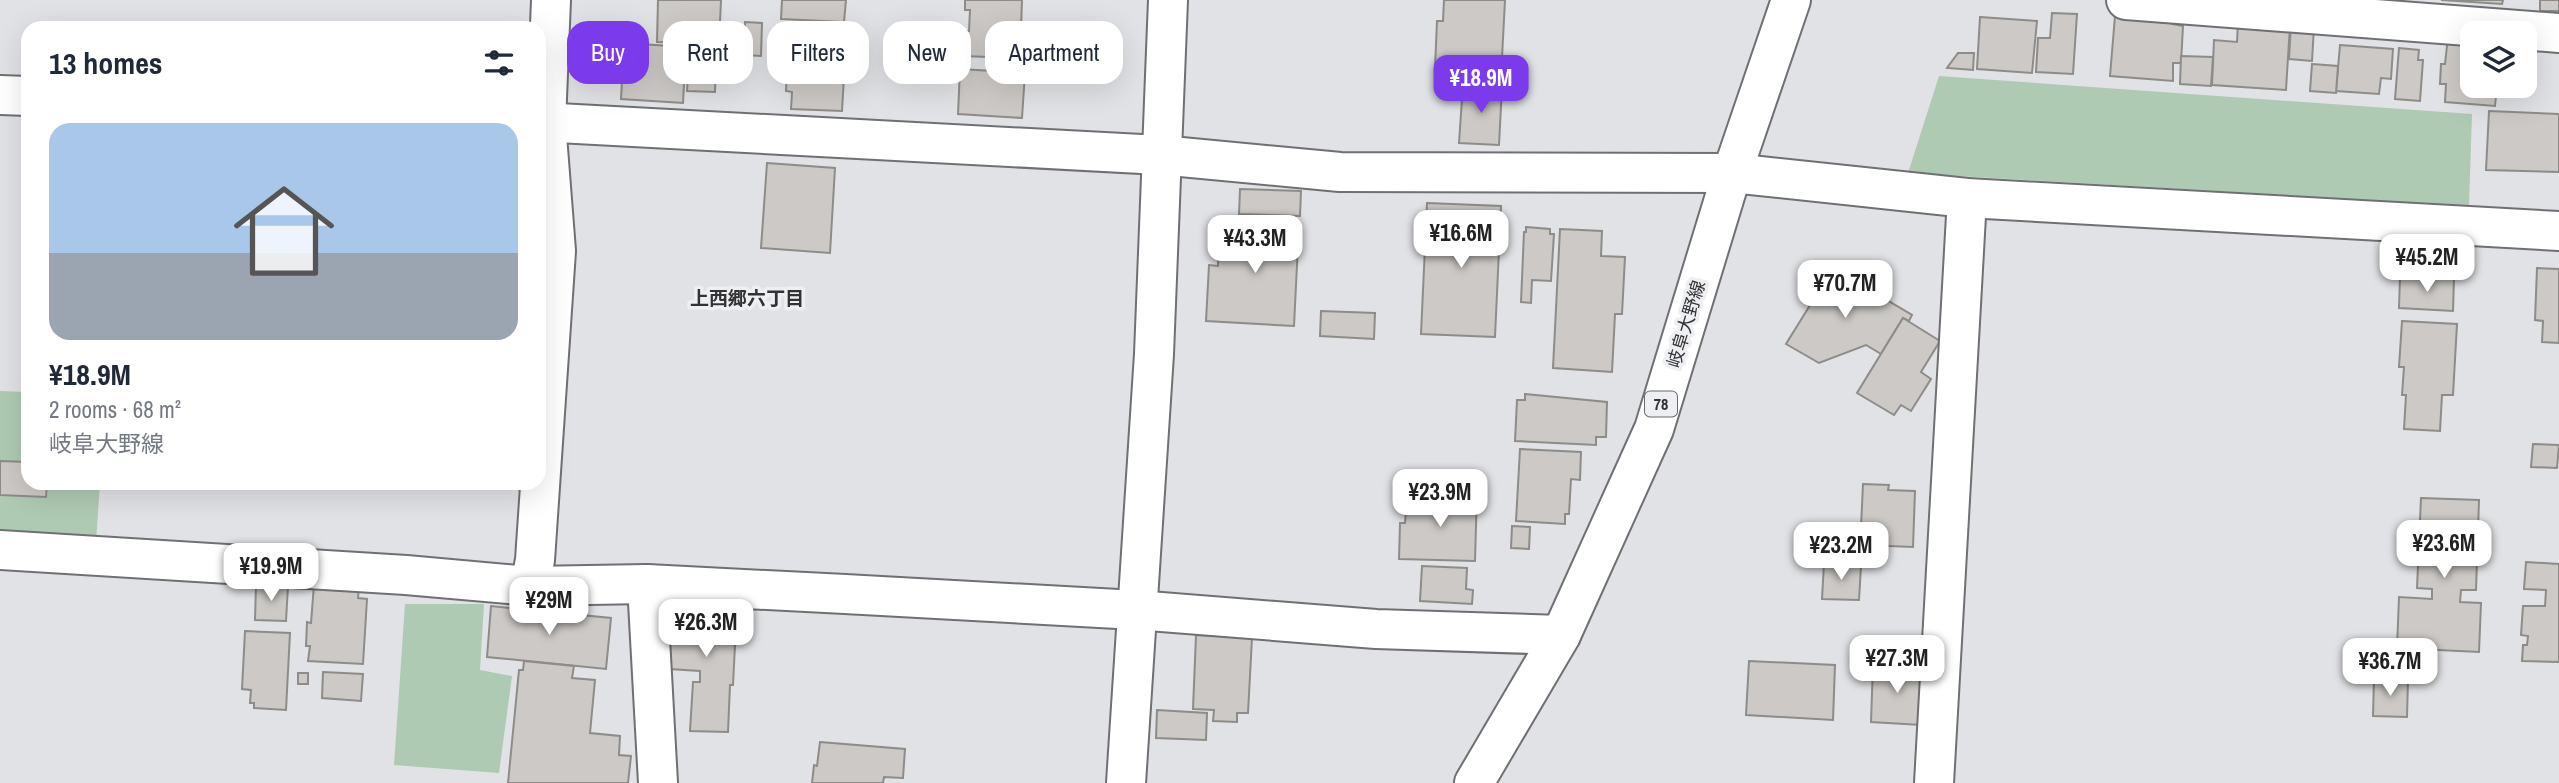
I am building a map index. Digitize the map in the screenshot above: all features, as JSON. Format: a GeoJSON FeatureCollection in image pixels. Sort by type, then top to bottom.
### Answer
{"type":"FeatureCollection","features":[{"type":"Feature","properties":{"kind":"street"},"geometry":{"type":"LineString","coordinates":[[546,68],[551,0]]}},
{"type":"Feature","properties":{"kind":"street"},"geometry":{"type":"LineString","coordinates":[[1126,783],[1154,354],[1168,0]]}},
{"type":"Feature","properties":{"kind":"street","name":"岐阜大野線"},"geometry":{"type":"LineString","coordinates":[[1474,783],[1561,635],[1654,429],[1732,173],[1791,0]]}},
{"type":"Feature","properties":{"kind":"street"},"geometry":{"type":"LineString","coordinates":[[2126,0],[2559,33]]}},
{"type":"Feature","properties":{"kind":"street"},"geometry":{"type":"LineString","coordinates":[[0,95],[21,96]]}},
{"type":"Feature","properties":{"kind":"street"},"geometry":{"type":"LineString","coordinates":[[546,123],[1160,155],[1340,172],[1732,173],[1967,198],[2559,231]]}},
{"type":"Feature","properties":{"kind":"street"},"geometry":{"type":"LineString","coordinates":[[546,160],[556,251],[546,406]]}},
{"type":"Feature","properties":{"kind":"street"},"geometry":{"type":"LineString","coordinates":[[1934,783],[1967,198]]}},
{"type":"Feature","properties":{"kind":"street"},"geometry":{"type":"LineString","coordinates":[[530,586],[536,560],[541,490]]}},
{"type":"Feature","properties":{"kind":"street"},"geometry":{"type":"LineString","coordinates":[[0,550],[406,575],[530,586],[647,584],[1136,610],[1376,629],[1561,635]]}},
{"type":"Feature","properties":{"kind":"street"},"geometry":{"type":"LineString","coordinates":[[647,584],[658,783]]}},
{"type":"Feature","properties":{"kind":"green space"},"geometry":{"type":"Polygon","coordinates":[[[1939,76],[2472,114],[2469,206],[1908,173],[1939,76]]]}},
{"type":"Feature","properties":{"kind":"green space"},"geometry":{"type":"Polygon","coordinates":[[[0,391],[21,392],[21,490],[100,490],[96,542],[0,537],[0,391]]]}},
{"type":"Feature","properties":{"kind":"green space"},"geometry":{"type":"Polygon","coordinates":[[[405,604],[484,604],[480,670],[512,676],[499,773],[394,765],[405,604]]]}},
{"type":"Feature","properties":{"kind":"building"},"geometry":{"type":"Polygon","coordinates":[[[658,0],[721,0],[720,21],[663,21],[663,42],[657,42],[658,0]]]}},
{"type":"Feature","properties":{"kind":"building"},"geometry":{"type":"Polygon","coordinates":[[[782,0],[846,0],[844,21],[781,19],[782,0]]]}},
{"type":"Feature","properties":{"kind":"building"},"geometry":{"type":"Polygon","coordinates":[[[965,0],[1022,0],[1021,21],[985,21],[985,57],[971,56],[970,10],[965,10],[965,0]]]}},
{"type":"Feature","properties":{"kind":"building"},"geometry":{"type":"Polygon","coordinates":[[[1444,0],[1505,0],[1501,77],[1463,75],[1463,70],[1435,68],[1437,21],[1443,21],[1444,0]]]}},
{"type":"Feature","properties":{"kind":"building"},"geometry":{"type":"Polygon","coordinates":[[[2441,0],[2503,0],[2502,4],[2441,0]]]}},
{"type":"Feature","properties":{"kind":"building"},"geometry":{"type":"Polygon","coordinates":[[[2540,0],[2559,0],[2559,11],[2540,11],[2540,0]]]}},
{"type":"Feature","properties":{"kind":"building"},"geometry":{"type":"Polygon","coordinates":[[[2052,13],[2077,14],[2073,74],[2036,72],[2038,38],[2050,38],[2052,13]]]}},
{"type":"Feature","properties":{"kind":"building"},"geometry":{"type":"Polygon","coordinates":[[[2115,16],[2172,20],[2172,24],[2183,26],[2181,63],[2173,63],[2173,81],[2110,76],[2115,16]]]}},
{"type":"Feature","properties":{"kind":"building"},"geometry":{"type":"Polygon","coordinates":[[[1980,17],[2037,21],[2032,73],[1977,69],[1980,17]]]}},
{"type":"Feature","properties":{"kind":"building"},"geometry":{"type":"Polygon","coordinates":[[[753,22],[762,23],[761,56],[753,56],[753,22]]]}},
{"type":"Feature","properties":{"kind":"building"},"geometry":{"type":"Polygon","coordinates":[[[2238,22],[2290,25],[2286,90],[2212,85],[2214,40],[2237,42],[2238,22]]]}},
{"type":"Feature","properties":{"kind":"building"},"geometry":{"type":"Polygon","coordinates":[[[2291,25],[2314,27],[2312,61],[2289,59],[2291,25]]]}},
{"type":"Feature","properties":{"kind":"building"},"geometry":{"type":"Polygon","coordinates":[[[2448,37],[2460,38],[2460,98],[2496,98],[2495,106],[2445,102],[2446,84],[2440,84],[2441,64],[2445,64],[2448,37]]]}},
{"type":"Feature","properties":{"kind":"building"},"geometry":{"type":"Polygon","coordinates":[[[649,45],[663,46],[663,84],[684,84],[683,103],[621,99],[622,84],[649,84],[649,45]]]}},
{"type":"Feature","properties":{"kind":"building"},"geometry":{"type":"Polygon","coordinates":[[[2340,45],[2393,49],[2391,79],[2381,78],[2379,94],[2336,91],[2340,45]]]}},
{"type":"Feature","properties":{"kind":"building"},"geometry":{"type":"Polygon","coordinates":[[[2399,48],[2419,50],[2418,60],[2423,60],[2420,101],[2395,99],[2399,48]]]}},
{"type":"Feature","properties":{"kind":"building"},"geometry":{"type":"Polygon","coordinates":[[[1958,53],[1974,53],[1973,70],[1947,68],[1958,53]]]}},
{"type":"Feature","properties":{"kind":"building"},"geometry":{"type":"Polygon","coordinates":[[[2181,56],[2213,57],[2211,86],[2180,84],[2181,56]]]}},
{"type":"Feature","properties":{"kind":"building"},"geometry":{"type":"Polygon","coordinates":[[[2312,64],[2338,66],[2336,93],[2310,91],[2312,64]]]}},
{"type":"Feature","properties":{"kind":"building"},"geometry":{"type":"Polygon","coordinates":[[[971,70],[985,71],[985,84],[1024,84],[1022,118],[958,114],[959,84],[971,84],[971,70]]]}},
{"type":"Feature","properties":{"kind":"building"},"geometry":{"type":"Polygon","coordinates":[[[687,84],[715,84],[715,92],[687,91],[687,84]]]}},
{"type":"Feature","properties":{"kind":"building"},"geometry":{"type":"Polygon","coordinates":[[[786,84],[844,84],[842,111],[791,109],[792,92],[786,91],[786,84]]]}},
{"type":"Feature","properties":{"kind":"building"},"geometry":{"type":"Polygon","coordinates":[[[1463,84],[1502,87],[1499,145],[1459,143],[1463,84]]]}},
{"type":"Feature","properties":{"kind":"building"},"geometry":{"type":"Polygon","coordinates":[[[2489,111],[2559,114],[2559,172],[2486,170],[2489,111]]]}},
{"type":"Feature","properties":{"kind":"building"},"geometry":{"type":"Polygon","coordinates":[[[767,163],[835,168],[830,253],[761,248],[767,163]]]}},
{"type":"Feature","properties":{"kind":"building"},"geometry":{"type":"Polygon","coordinates":[[[1240,189],[1301,191],[1300,216],[1239,214],[1240,189]]]}},
{"type":"Feature","properties":{"kind":"building"},"geometry":{"type":"Polygon","coordinates":[[[1427,203],[1501,206],[1495,337],[1421,334],[1427,203]]]}},
{"type":"Feature","properties":{"kind":"building"},"geometry":{"type":"Polygon","coordinates":[[[1229,220],[1299,224],[1294,326],[1206,321],[1209,265],[1218,266],[1219,245],[1228,246],[1229,220]]]}},
{"type":"Feature","properties":{"kind":"building"},"geometry":{"type":"Polygon","coordinates":[[[1526,227],[1550,229],[1550,234],[1554,234],[1551,281],[1532,280],[1531,303],[1521,302],[1526,227]]]}},
{"type":"Feature","properties":{"kind":"building"},"geometry":{"type":"Polygon","coordinates":[[[1560,229],[1602,231],[1601,256],[1625,257],[1622,314],[1615,314],[1612,372],[1553,368],[1560,229]]]}},
{"type":"Feature","properties":{"kind":"building"},"geometry":{"type":"Polygon","coordinates":[[[1833,268],[1912,315],[1909,321],[1903,318],[1881,354],[1866,345],[1819,363],[1786,344],[1833,268]]]}},
{"type":"Feature","properties":{"kind":"building"},"geometry":{"type":"Polygon","coordinates":[[[2537,268],[2559,269],[2559,343],[2542,342],[2543,321],[2535,320],[2537,268]]]}},
{"type":"Feature","properties":{"kind":"building"},"geometry":{"type":"Polygon","coordinates":[[[2400,277],[2454,279],[2453,311],[2399,308],[2400,277]]]}},
{"type":"Feature","properties":{"kind":"building"},"geometry":{"type":"Polygon","coordinates":[[[1321,311],[1375,313],[1374,339],[1320,336],[1321,311]]]}},
{"type":"Feature","properties":{"kind":"building"},"geometry":{"type":"Polygon","coordinates":[[[1903,318],[1940,341],[1921,372],[1931,379],[1911,411],[1901,405],[1894,415],[1857,393],[1903,318]]]}},
{"type":"Feature","properties":{"kind":"building"},"geometry":{"type":"Polygon","coordinates":[[[2402,321],[2457,324],[2453,395],[2442,395],[2440,431],[2404,429],[2404,367],[2399,367],[2402,321]]]}},
{"type":"Feature","properties":{"kind":"building"},"geometry":{"type":"Polygon","coordinates":[[[1525,394],[1607,402],[1606,437],[1596,437],[1596,445],[1515,441],[1517,400],[1525,400],[1525,394]]]}},
{"type":"Feature","properties":{"kind":"building"},"geometry":{"type":"Polygon","coordinates":[[[2533,444],[2559,445],[2557,468],[2531,467],[2533,444]]]}},
{"type":"Feature","properties":{"kind":"building"},"geometry":{"type":"Polygon","coordinates":[[[1520,449],[1581,452],[1580,480],[1571,479],[1569,514],[1565,514],[1565,524],[1516,521],[1520,449]]]}},
{"type":"Feature","properties":{"kind":"building"},"geometry":{"type":"Polygon","coordinates":[[[0,461],[21,462],[21,490],[46,490],[46,497],[0,495],[0,461]]]}},
{"type":"Feature","properties":{"kind":"building"},"geometry":{"type":"Polygon","coordinates":[[[1863,484],[1889,485],[1888,490],[1915,491],[1913,547],[1854,546],[1855,527],[1861,527],[1863,484]]]}},
{"type":"Feature","properties":{"kind":"building"},"geometry":{"type":"Polygon","coordinates":[[[1458,491],[1477,491],[1475,561],[1399,559],[1400,523],[1405,523],[1407,499],[1458,500],[1458,491]]]}},
{"type":"Feature","properties":{"kind":"building"},"geometry":{"type":"Polygon","coordinates":[[[2421,498],[2479,500],[2476,590],[2461,590],[2460,602],[2481,603],[2479,652],[2397,648],[2399,597],[2432,599],[2432,589],[2417,588],[2421,498]]]}},
{"type":"Feature","properties":{"kind":"building"},"geometry":{"type":"Polygon","coordinates":[[[1512,526],[1530,527],[1529,549],[1511,548],[1512,526]]]}},
{"type":"Feature","properties":{"kind":"building"},"geometry":{"type":"Polygon","coordinates":[[[2526,562],[2559,564],[2559,662],[2522,661],[2523,645],[2527,645],[2528,636],[2521,635],[2523,606],[2545,606],[2546,590],[2524,589],[2526,562]]]}},
{"type":"Feature","properties":{"kind":"building"},"geometry":{"type":"Polygon","coordinates":[[[1824,563],[1861,566],[1859,600],[1822,599],[1824,563]]]}},
{"type":"Feature","properties":{"kind":"building"},"geometry":{"type":"Polygon","coordinates":[[[1422,566],[1467,568],[1466,589],[1473,590],[1472,604],[1420,601],[1422,566]]]}},
{"type":"Feature","properties":{"kind":"building"},"geometry":{"type":"Polygon","coordinates":[[[314,584],[359,587],[358,598],[367,599],[363,664],[308,661],[310,646],[306,646],[307,622],[311,623],[314,584]]]}},
{"type":"Feature","properties":{"kind":"building"},"geometry":{"type":"Polygon","coordinates":[[[256,585],[288,586],[286,621],[255,620],[256,585]]]}},
{"type":"Feature","properties":{"kind":"building"},"geometry":{"type":"Polygon","coordinates":[[[672,603],[737,605],[728,732],[690,731],[693,682],[700,682],[700,671],[669,669],[672,603]]]}},
{"type":"Feature","properties":{"kind":"building"},"geometry":{"type":"Polygon","coordinates":[[[491,606],[611,618],[606,669],[487,657],[491,606]]]}},
{"type":"Feature","properties":{"kind":"building"},"geometry":{"type":"Polygon","coordinates":[[[245,631],[290,633],[286,710],[254,708],[254,703],[250,703],[251,690],[242,689],[245,631]]]}},
{"type":"Feature","properties":{"kind":"building"},"geometry":{"type":"Polygon","coordinates":[[[1196,635],[1252,638],[1248,713],[1237,713],[1237,722],[1213,721],[1214,710],[1193,709],[1196,635]]]}},
{"type":"Feature","properties":{"kind":"building"},"geometry":{"type":"Polygon","coordinates":[[[524,661],[574,666],[572,678],[595,680],[590,733],[620,736],[619,755],[631,756],[628,783],[508,783],[519,670],[523,670],[524,661]]]}},
{"type":"Feature","properties":{"kind":"building"},"geometry":{"type":"Polygon","coordinates":[[[1749,661],[1835,665],[1833,720],[1746,715],[1749,661]]]}},
{"type":"Feature","properties":{"kind":"building"},"geometry":{"type":"Polygon","coordinates":[[[2378,663],[2413,664],[2413,681],[2378,679],[2378,663]]]}},
{"type":"Feature","properties":{"kind":"building"},"geometry":{"type":"Polygon","coordinates":[[[1873,665],[1924,668],[1921,725],[1871,722],[1873,665]]]}},
{"type":"Feature","properties":{"kind":"building"},"geometry":{"type":"Polygon","coordinates":[[[323,672],[363,674],[361,701],[322,698],[323,672]]]}},
{"type":"Feature","properties":{"kind":"building"},"geometry":{"type":"Polygon","coordinates":[[[298,673],[308,673],[308,684],[298,684],[298,673]]]}},
{"type":"Feature","properties":{"kind":"building"},"geometry":{"type":"Polygon","coordinates":[[[2374,679],[2408,680],[2407,717],[2373,716],[2374,679]]]}},
{"type":"Feature","properties":{"kind":"building"},"geometry":{"type":"Polygon","coordinates":[[[1157,710],[1207,713],[1206,740],[1156,738],[1157,710]]]}},
{"type":"Feature","properties":{"kind":"building"},"geometry":{"type":"Polygon","coordinates":[[[820,742],[905,749],[903,778],[884,777],[883,783],[812,783],[820,742]]]}},
{"type":"Feature","properties":{"kind":"district","name":"上西郷六丁目"},"geometry":{"type":"Point","coordinates":[747,298]}}]}
